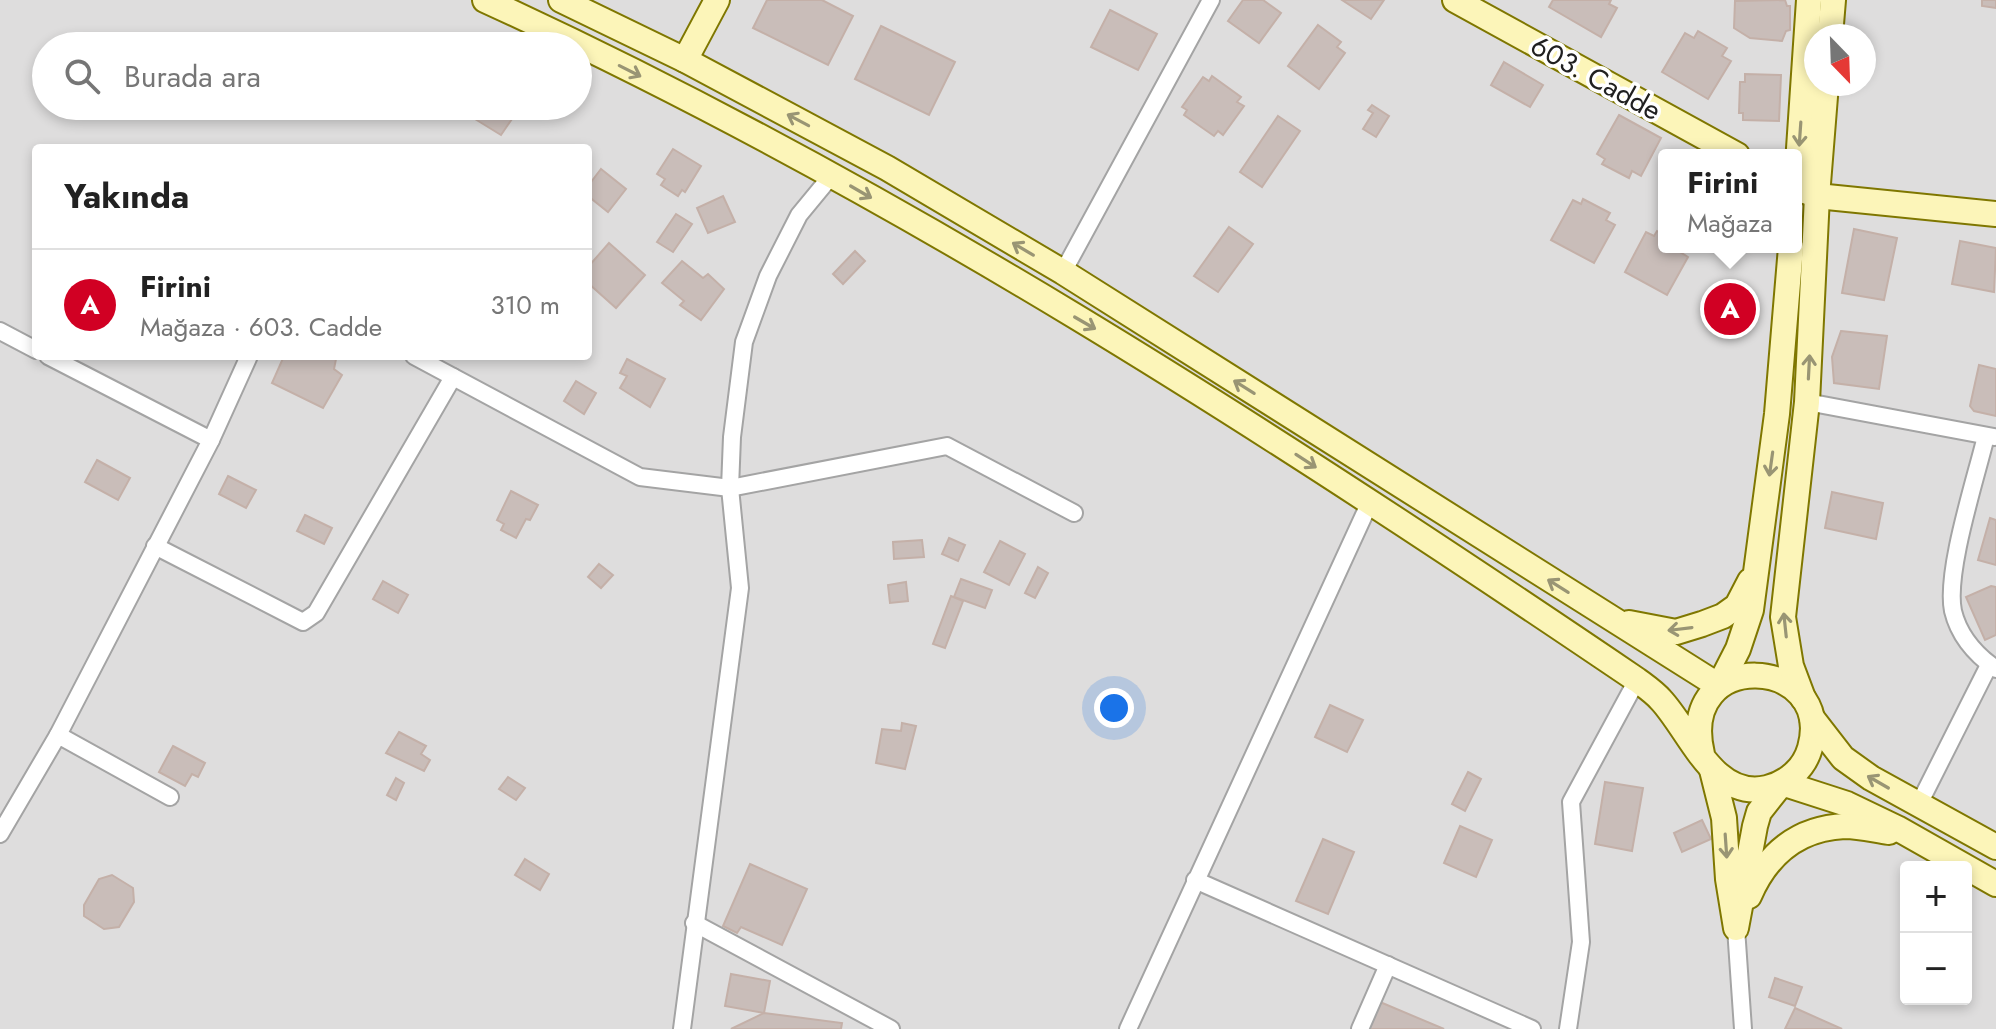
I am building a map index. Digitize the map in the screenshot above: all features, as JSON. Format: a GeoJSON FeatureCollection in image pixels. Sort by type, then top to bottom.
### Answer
{"type":"FeatureCollection","features":[{"type":"Feature","properties":{"kind":"main road"},"geometry":{"type":"LineString","coordinates":[[485,0],[554,32]]}},
{"type":"Feature","properties":{"kind":"main road"},"geometry":{"type":"LineString","coordinates":[[561,0],[685,60],[887,168],[1063,272],[1719,686]]}},
{"type":"Feature","properties":{"kind":"main road"},"geometry":{"type":"LineString","coordinates":[[685,60],[717,0]]}},
{"type":"Feature","properties":{"kind":"main road","name":"603. Cadde"},"geometry":{"type":"LineString","coordinates":[[1455,0],[1726,149]]}},
{"type":"Feature","properties":{"kind":"main road"},"geometry":{"type":"LineString","coordinates":[[1802,167],[1809,0]]}},
{"type":"Feature","properties":{"kind":"main road"},"geometry":{"type":"LineString","coordinates":[[1831,24],[1833,0]]}},
{"type":"Feature","properties":{"kind":"main road"},"geometry":{"type":"LineString","coordinates":[[592,52],[832,175],[1136,353],[1370,502],[1660,698],[1707,762],[1726,782],[1744,788],[1763,789],[1782,783],[1847,804],[1996,884]]}},
{"type":"Feature","properties":{"kind":"main road"},"geometry":{"type":"LineString","coordinates":[[1802,187],[1823,96]]}},
{"type":"Feature","properties":{"kind":"main road"},"geometry":{"type":"LineString","coordinates":[[1802,191],[1996,214]]}},
{"type":"Feature","properties":{"kind":"main road"},"geometry":{"type":"LineString","coordinates":[[1736,928],[1759,812],[1782,783],[1797,772],[1808,756],[1813,737],[1808,709],[1791,666],[1783,617],[1807,402],[1802,226]]}},
{"type":"Feature","properties":{"kind":"main road"},"geometry":{"type":"LineString","coordinates":[[1736,928],[1728,879],[1724,818],[1697,736],[1699,717],[1738,649],[1751,610],[1777,414],[1790,253]]}},
{"type":"Feature","properties":{"kind":"main road"},"geometry":{"type":"LineString","coordinates":[[1608,618],[1676,632],[1702,624],[1723,616],[1737,606],[1756,568]]}},
{"type":"Feature","properties":{"kind":"main road"},"geometry":{"type":"LineString","coordinates":[[1719,686],[1736,677],[1755,674],[1774,677],[1791,686],[1843,758],[1871,778],[1996,847]]}},
{"type":"Feature","properties":{"kind":"main road"},"geometry":{"type":"LineString","coordinates":[[1736,928],[1753,886],[1771,857],[1791,841],[1813,832],[1846,826],[1909,835]]}},
{"type":"Feature","properties":{"kind":"street"},"geometry":{"type":"LineString","coordinates":[[1063,272],[1211,0]]}},
{"type":"Feature","properties":{"kind":"street"},"geometry":{"type":"LineString","coordinates":[[682,1029],[740,588],[730,488],[732,437],[744,342],[768,276],[799,215],[832,175]]}},
{"type":"Feature","properties":{"kind":"street"},"geometry":{"type":"LineString","coordinates":[[0,331],[32,348]]}},
{"type":"Feature","properties":{"kind":"street"},"geometry":{"type":"LineString","coordinates":[[56,360],[211,440]]}},
{"type":"Feature","properties":{"kind":"street"},"geometry":{"type":"LineString","coordinates":[[0,834],[58,735],[211,440],[247,360]]}},
{"type":"Feature","properties":{"kind":"street"},"geometry":{"type":"LineString","coordinates":[[421,360],[640,477],[730,488],[947,446],[1074,513]]}},
{"type":"Feature","properties":{"kind":"street"},"geometry":{"type":"LineString","coordinates":[[155,546],[303,622],[316,613],[453,377]]}},
{"type":"Feature","properties":{"kind":"street"},"geometry":{"type":"LineString","coordinates":[[1807,402],[1991,437],[1952,575],[1953,611],[1964,638],[1993,667],[1919,804]]}},
{"type":"Feature","properties":{"kind":"street"},"geometry":{"type":"LineString","coordinates":[[1128,1029],[1370,502]]}},
{"type":"Feature","properties":{"kind":"street"},"geometry":{"type":"LineString","coordinates":[[1568,1029],[1581,942],[1571,802],[1637,680]]}},
{"type":"Feature","properties":{"kind":"street"},"geometry":{"type":"LineString","coordinates":[[58,735],[170,797]]}},
{"type":"Feature","properties":{"kind":"street"},"geometry":{"type":"LineString","coordinates":[[1195,880],[1532,1029]]}},
{"type":"Feature","properties":{"kind":"street"},"geometry":{"type":"LineString","coordinates":[[694,923],[891,1029]]}},
{"type":"Feature","properties":{"kind":"street"},"geometry":{"type":"LineString","coordinates":[[1736,928],[1743,1029]]}},
{"type":"Feature","properties":{"kind":"street"},"geometry":{"type":"LineString","coordinates":[[1360,1029],[1388,965]]}},
{"type":"Feature","properties":{"kind":"shaded area"},"geometry":{"type":"Polygon","coordinates":[[[0,0],[1996,0],[1996,1029],[0,1029],[0,0]]]}},
{"type":"Feature","properties":{"kind":"building"},"geometry":{"type":"Polygon","coordinates":[[[767,0],[822,0],[853,16],[828,65],[753,28],[767,0]]]}},
{"type":"Feature","properties":{"kind":"building"},"geometry":{"type":"Polygon","coordinates":[[[1243,0],[1263,0],[1281,13],[1259,43],[1228,21],[1243,0]]]}},
{"type":"Feature","properties":{"kind":"building"},"geometry":{"type":"Polygon","coordinates":[[[1342,0],[1384,0],[1371,19],[1342,0]]]}},
{"type":"Feature","properties":{"kind":"building"},"geometry":{"type":"Polygon","coordinates":[[[1553,0],[1611,0],[1609,4],[1617,8],[1601,37],[1549,7],[1553,0]]]}},
{"type":"Feature","properties":{"kind":"building"},"geometry":{"type":"Polygon","coordinates":[[[1785,0],[1790,6],[1790,30],[1786,31],[1782,41],[1750,38],[1734,28],[1735,1],[1785,0]]]}},
{"type":"Feature","properties":{"kind":"building"},"geometry":{"type":"Polygon","coordinates":[[[1982,0],[1996,0],[1996,8],[1982,6],[1982,0]]]}},
{"type":"Feature","properties":{"kind":"building"},"geometry":{"type":"Polygon","coordinates":[[[1110,10],[1157,34],[1138,70],[1091,47],[1110,10]]]}},
{"type":"Feature","properties":{"kind":"building"},"geometry":{"type":"Polygon","coordinates":[[[1318,25],[1341,42],[1337,47],[1345,53],[1319,89],[1288,66],[1318,25]]]}},
{"type":"Feature","properties":{"kind":"building"},"geometry":{"type":"Polygon","coordinates":[[[881,26],[955,62],[929,115],[855,79],[881,26]]]}},
{"type":"Feature","properties":{"kind":"building"},"geometry":{"type":"Polygon","coordinates":[[[1698,31],[1727,48],[1722,56],[1731,61],[1708,99],[1662,72],[1685,33],[1694,38],[1698,31]]]}},
{"type":"Feature","properties":{"kind":"building"},"geometry":{"type":"Polygon","coordinates":[[[1504,62],[1543,85],[1530,107],[1491,85],[1504,62]]]}},
{"type":"Feature","properties":{"kind":"building"},"geometry":{"type":"Polygon","coordinates":[[[1745,74],[1781,75],[1779,121],[1743,120],[1743,113],[1739,113],[1740,82],[1745,82],[1745,74]]]}},
{"type":"Feature","properties":{"kind":"building"},"geometry":{"type":"Polygon","coordinates":[[[1212,76],[1241,97],[1237,102],[1244,106],[1223,135],[1218,131],[1214,136],[1184,115],[1187,110],[1182,107],[1203,77],[1209,81],[1212,76]]]}},
{"type":"Feature","properties":{"kind":"building"},"geometry":{"type":"Polygon","coordinates":[[[1372,105],[1389,116],[1376,137],[1363,129],[1373,113],[1368,110],[1372,105]]]}},
{"type":"Feature","properties":{"kind":"building"},"geometry":{"type":"Polygon","coordinates":[[[1619,115],[1661,138],[1641,176],[1632,171],[1629,178],[1602,164],[1605,159],[1597,154],[1619,115]]]}},
{"type":"Feature","properties":{"kind":"building"},"geometry":{"type":"Polygon","coordinates":[[[1278,116],[1300,131],[1262,187],[1240,172],[1278,116]]]}},
{"type":"Feature","properties":{"kind":"building"},"geometry":{"type":"Polygon","coordinates":[[[477,120],[511,120],[501,135],[477,120]]]}},
{"type":"Feature","properties":{"kind":"building"},"geometry":{"type":"Polygon","coordinates":[[[673,149],[701,166],[685,192],[682,190],[678,196],[661,185],[665,179],[657,174],[673,149]]]}},
{"type":"Feature","properties":{"kind":"building"},"geometry":{"type":"Polygon","coordinates":[[[601,169],[626,189],[608,212],[592,199],[592,181],[601,169]]]}},
{"type":"Feature","properties":{"kind":"building"},"geometry":{"type":"Polygon","coordinates":[[[723,196],[735,222],[708,233],[697,208],[723,196]]]}},
{"type":"Feature","properties":{"kind":"building"},"geometry":{"type":"Polygon","coordinates":[[[1583,199],[1610,213],[1606,220],[1615,225],[1594,263],[1551,240],[1573,200],[1581,204],[1583,199]]]}},
{"type":"Feature","properties":{"kind":"building"},"geometry":{"type":"Polygon","coordinates":[[[676,214],[692,224],[673,252],[657,242],[676,214]]]}},
{"type":"Feature","properties":{"kind":"building"},"geometry":{"type":"Polygon","coordinates":[[[1229,227],[1253,244],[1218,292],[1194,276],[1229,227]]]}},
{"type":"Feature","properties":{"kind":"building"},"geometry":{"type":"Polygon","coordinates":[[[1854,229],[1897,238],[1884,300],[1842,293],[1854,229]]]}},
{"type":"Feature","properties":{"kind":"building"},"geometry":{"type":"Polygon","coordinates":[[[1646,232],[1654,236],[1658,232],[1658,253],[1682,253],[1688,257],[1667,295],[1625,272],[1646,232]]]}},
{"type":"Feature","properties":{"kind":"building"},"geometry":{"type":"Polygon","coordinates":[[[1960,241],[1996,248],[1994,292],[1952,284],[1960,241]]]}},
{"type":"Feature","properties":{"kind":"building"},"geometry":{"type":"Polygon","coordinates":[[[609,243],[645,275],[616,308],[592,287],[592,262],[609,243]]]}},
{"type":"Feature","properties":{"kind":"building"},"geometry":{"type":"Polygon","coordinates":[[[855,251],[865,261],[843,284],[833,274],[855,251]]]}},
{"type":"Feature","properties":{"kind":"building"},"geometry":{"type":"Polygon","coordinates":[[[682,261],[703,278],[708,274],[724,289],[701,320],[680,305],[684,301],[662,283],[682,261]]]}},
{"type":"Feature","properties":{"kind":"building"},"geometry":{"type":"Polygon","coordinates":[[[1841,331],[1887,336],[1879,389],[1834,383],[1832,357],[1841,331]]]}},
{"type":"Feature","properties":{"kind":"building"},"geometry":{"type":"Polygon","coordinates":[[[627,359],[665,379],[650,407],[620,388],[627,376],[620,373],[627,359]]]}},
{"type":"Feature","properties":{"kind":"building"},"geometry":{"type":"Polygon","coordinates":[[[282,360],[336,360],[334,369],[342,375],[323,408],[272,383],[282,360]]]}},
{"type":"Feature","properties":{"kind":"building"},"geometry":{"type":"Polygon","coordinates":[[[1979,365],[1996,369],[1996,416],[1974,411],[1970,406],[1979,365]]]}},
{"type":"Feature","properties":{"kind":"building"},"geometry":{"type":"Polygon","coordinates":[[[576,381],[596,393],[584,414],[564,401],[576,381]]]}},
{"type":"Feature","properties":{"kind":"building"},"geometry":{"type":"Polygon","coordinates":[[[97,460],[130,478],[118,500],[85,482],[97,460]]]}},
{"type":"Feature","properties":{"kind":"building"},"geometry":{"type":"Polygon","coordinates":[[[228,476],[256,490],[246,508],[219,494],[228,476]]]}},
{"type":"Feature","properties":{"kind":"building"},"geometry":{"type":"Polygon","coordinates":[[[511,491],[538,505],[516,538],[501,530],[504,524],[497,520],[511,491]]]}},
{"type":"Feature","properties":{"kind":"building"},"geometry":{"type":"Polygon","coordinates":[[[1832,492],[1883,503],[1876,539],[1825,528],[1832,492]]]}},
{"type":"Feature","properties":{"kind":"building"},"geometry":{"type":"Polygon","coordinates":[[[305,515],[332,528],[324,544],[297,531],[305,515]]]}},
{"type":"Feature","properties":{"kind":"building"},"geometry":{"type":"Polygon","coordinates":[[[1990,518],[1996,520],[1996,565],[1978,560],[1990,518]]]}},
{"type":"Feature","properties":{"kind":"building"},"geometry":{"type":"Polygon","coordinates":[[[949,538],[965,545],[958,561],[942,554],[949,538]]]}},
{"type":"Feature","properties":{"kind":"building"},"geometry":{"type":"Polygon","coordinates":[[[922,540],[924,557],[894,559],[893,542],[922,540]]]}},
{"type":"Feature","properties":{"kind":"building"},"geometry":{"type":"Polygon","coordinates":[[[1000,541],[1025,554],[1009,585],[984,572],[1000,541]]]}},
{"type":"Feature","properties":{"kind":"building"},"geometry":{"type":"Polygon","coordinates":[[[599,564],[613,575],[601,588],[588,577],[599,564]]]}},
{"type":"Feature","properties":{"kind":"building"},"geometry":{"type":"Polygon","coordinates":[[[1038,567],[1048,573],[1035,598],[1025,593],[1038,567]]]}},
{"type":"Feature","properties":{"kind":"building"},"geometry":{"type":"Polygon","coordinates":[[[961,579],[992,590],[985,608],[954,597],[961,579]]]}},
{"type":"Feature","properties":{"kind":"building"},"geometry":{"type":"Polygon","coordinates":[[[383,581],[408,595],[398,613],[373,599],[383,581]]]}},
{"type":"Feature","properties":{"kind":"building"},"geometry":{"type":"Polygon","coordinates":[[[906,582],[908,601],[890,603],[888,585],[906,582]]]}},
{"type":"Feature","properties":{"kind":"building"},"geometry":{"type":"Polygon","coordinates":[[[1991,586],[1996,587],[1996,635],[1985,640],[1966,597],[1991,586]]]}},
{"type":"Feature","properties":{"kind":"building"},"geometry":{"type":"Polygon","coordinates":[[[951,596],[963,601],[945,648],[933,644],[951,596]]]}},
{"type":"Feature","properties":{"kind":"building"},"geometry":{"type":"Polygon","coordinates":[[[1330,705],[1363,720],[1347,752],[1315,737],[1330,705]]]}},
{"type":"Feature","properties":{"kind":"building"},"geometry":{"type":"Polygon","coordinates":[[[902,723],[916,726],[905,769],[876,763],[882,729],[901,731],[902,723]]]}},
{"type":"Feature","properties":{"kind":"building"},"geometry":{"type":"Polygon","coordinates":[[[399,732],[426,746],[421,754],[430,760],[424,771],[386,753],[399,732]]]}},
{"type":"Feature","properties":{"kind":"building"},"geometry":{"type":"Polygon","coordinates":[[[173,746],[205,763],[198,777],[192,774],[185,786],[159,772],[173,746]]]}},
{"type":"Feature","properties":{"kind":"building"},"geometry":{"type":"Polygon","coordinates":[[[1468,772],[1481,779],[1465,811],[1452,804],[1468,772]]]}},
{"type":"Feature","properties":{"kind":"building"},"geometry":{"type":"Polygon","coordinates":[[[508,777],[525,788],[516,800],[499,789],[508,777]]]}},
{"type":"Feature","properties":{"kind":"building"},"geometry":{"type":"Polygon","coordinates":[[[396,778],[404,783],[396,800],[387,795],[396,778]]]}},
{"type":"Feature","properties":{"kind":"building"},"geometry":{"type":"Polygon","coordinates":[[[1605,782],[1643,788],[1632,851],[1595,844],[1605,782]]]}},
{"type":"Feature","properties":{"kind":"building"},"geometry":{"type":"Polygon","coordinates":[[[1702,820],[1711,839],[1682,852],[1674,833],[1702,820]]]}},
{"type":"Feature","properties":{"kind":"building"},"geometry":{"type":"Polygon","coordinates":[[[1460,826],[1492,840],[1476,877],[1444,863],[1460,826]]]}},
{"type":"Feature","properties":{"kind":"building"},"geometry":{"type":"Polygon","coordinates":[[[1323,839],[1354,852],[1328,914],[1296,901],[1323,839]]]}},
{"type":"Feature","properties":{"kind":"building"},"geometry":{"type":"Polygon","coordinates":[[[525,859],[549,874],[540,890],[515,875],[525,859]]]}},
{"type":"Feature","properties":{"kind":"building"},"geometry":{"type":"Polygon","coordinates":[[[750,864],[807,889],[782,945],[741,927],[737,933],[723,926],[750,864]]]}},
{"type":"Feature","properties":{"kind":"building"},"geometry":{"type":"Polygon","coordinates":[[[112,875],[133,888],[134,902],[119,927],[104,929],[84,916],[84,905],[99,879],[112,875]]]}},
{"type":"Feature","properties":{"kind":"building"},"geometry":{"type":"Polygon","coordinates":[[[731,974],[770,981],[764,1013],[725,1006],[731,974]]]}},
{"type":"Feature","properties":{"kind":"building"},"geometry":{"type":"Polygon","coordinates":[[[1775,978],[1802,987],[1795,1006],[1769,997],[1775,978]]]}},
{"type":"Feature","properties":{"kind":"building"},"geometry":{"type":"Polygon","coordinates":[[[1380,1002],[1444,1029],[1368,1029],[1380,1002]]]}},
{"type":"Feature","properties":{"kind":"building"},"geometry":{"type":"Polygon","coordinates":[[[1795,1008],[1842,1029],[1785,1029],[1795,1008]]]}},
{"type":"Feature","properties":{"kind":"building"},"geometry":{"type":"Polygon","coordinates":[[[764,1013],[842,1023],[841,1029],[731,1029],[764,1013]]]}},
{"type":"Feature","properties":{"kind":"place","name":"Firini"},"geometry":{"type":"Point","coordinates":[1730,309]}}]}
